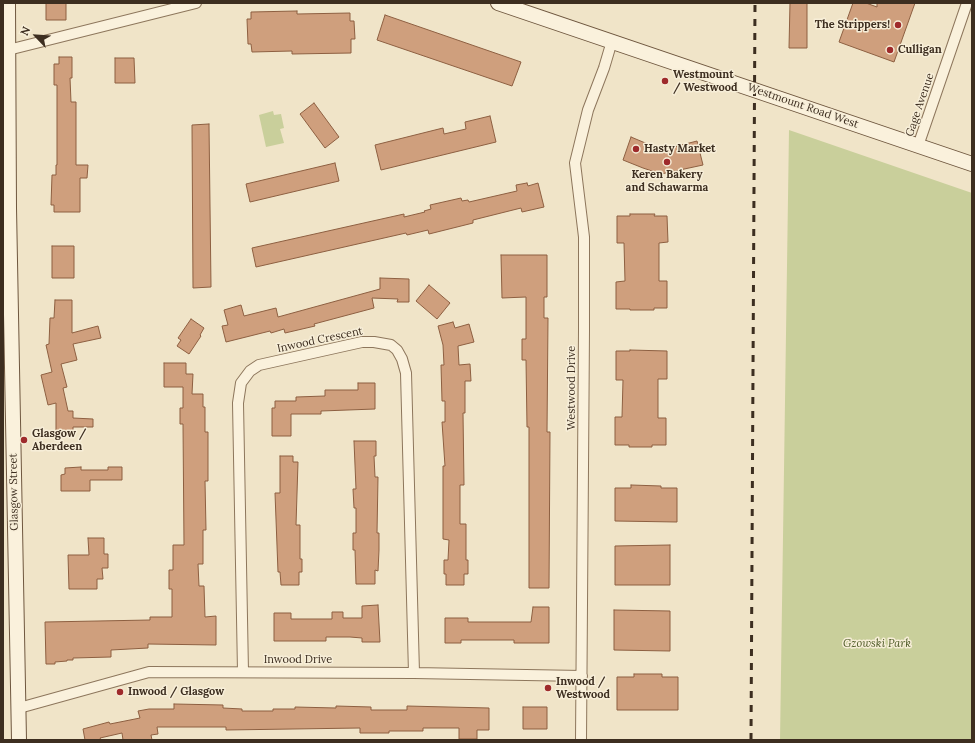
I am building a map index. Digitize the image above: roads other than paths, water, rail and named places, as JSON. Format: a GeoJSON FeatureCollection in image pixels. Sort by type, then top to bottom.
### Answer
{"type":"FeatureCollection","features":[{"type":"Feature","properties":{"kind":"street","name":"Glasgow Street"},"geometry":{"type":"LineString","coordinates":[[8,3],[6,208],[8,408],[19,740]]}},
{"type":"Feature","properties":{"kind":"street"},"geometry":{"type":"LineString","coordinates":[[8,50],[196,3]]}},
{"type":"Feature","properties":{"kind":"street","name":"Westmount Road West"},"geometry":{"type":"LineString","coordinates":[[498,3],[972,164]]}},
{"type":"Feature","properties":{"kind":"street","name":"Gage Avenue"},"geometry":{"type":"LineString","coordinates":[[918,146],[967,3]]}},
{"type":"Feature","properties":{"kind":"street","name":"Westwood Drive"},"geometry":{"type":"LineString","coordinates":[[582,740],[584,236],[575,163],[588,110],[604,68],[612,41]]}},
{"type":"Feature","properties":{"kind":"street","name":"Inwood Crescent"},"geometry":{"type":"LineString","coordinates":[[243,672],[238,403],[241,383],[250,371],[259,365],[362,342],[374,342],[391,345],[397,350],[402,359],[406,373],[414,673]]}},
{"type":"Feature","properties":{"kind":"street","name":"Inwood Drive"},"geometry":{"type":"LineString","coordinates":[[19,708],[149,672],[414,673],[582,676]]}},
{"type":"Feature","properties":{"kind":"railway"},"geometry":{"type":"LineString","coordinates":[[751,740],[755,3]]}},
{"type":"Feature","properties":{"kind":"place","name":"The Strippers!"},"geometry":{"type":"Point","coordinates":[898,25]}},
{"type":"Feature","properties":{"kind":"place","name":"Culligan"},"geometry":{"type":"Point","coordinates":[890,50]}},
{"type":"Feature","properties":{"kind":"place","name":"Westmount / Westwood"},"geometry":{"type":"Point","coordinates":[665,81]}},
{"type":"Feature","properties":{"kind":"place","name":"Hasty Market"},"geometry":{"type":"Point","coordinates":[636,149]}},
{"type":"Feature","properties":{"kind":"place","name":"Keren Bakery and Schawarma"},"geometry":{"type":"Point","coordinates":[667,162]}},
{"type":"Feature","properties":{"kind":"place","name":"Glasgow / Aberdeen"},"geometry":{"type":"Point","coordinates":[24,440]}},
{"type":"Feature","properties":{"kind":"place","name":"Inwood / Westwood"},"geometry":{"type":"Point","coordinates":[548,688]}},
{"type":"Feature","properties":{"kind":"place","name":"Inwood / Glasgow"},"geometry":{"type":"Point","coordinates":[120,692]}},
{"type":"Feature","properties":{"kind":"park label","name":"Gzowski Park"},"geometry":{"type":"Point","coordinates":[877,644]}}]}
